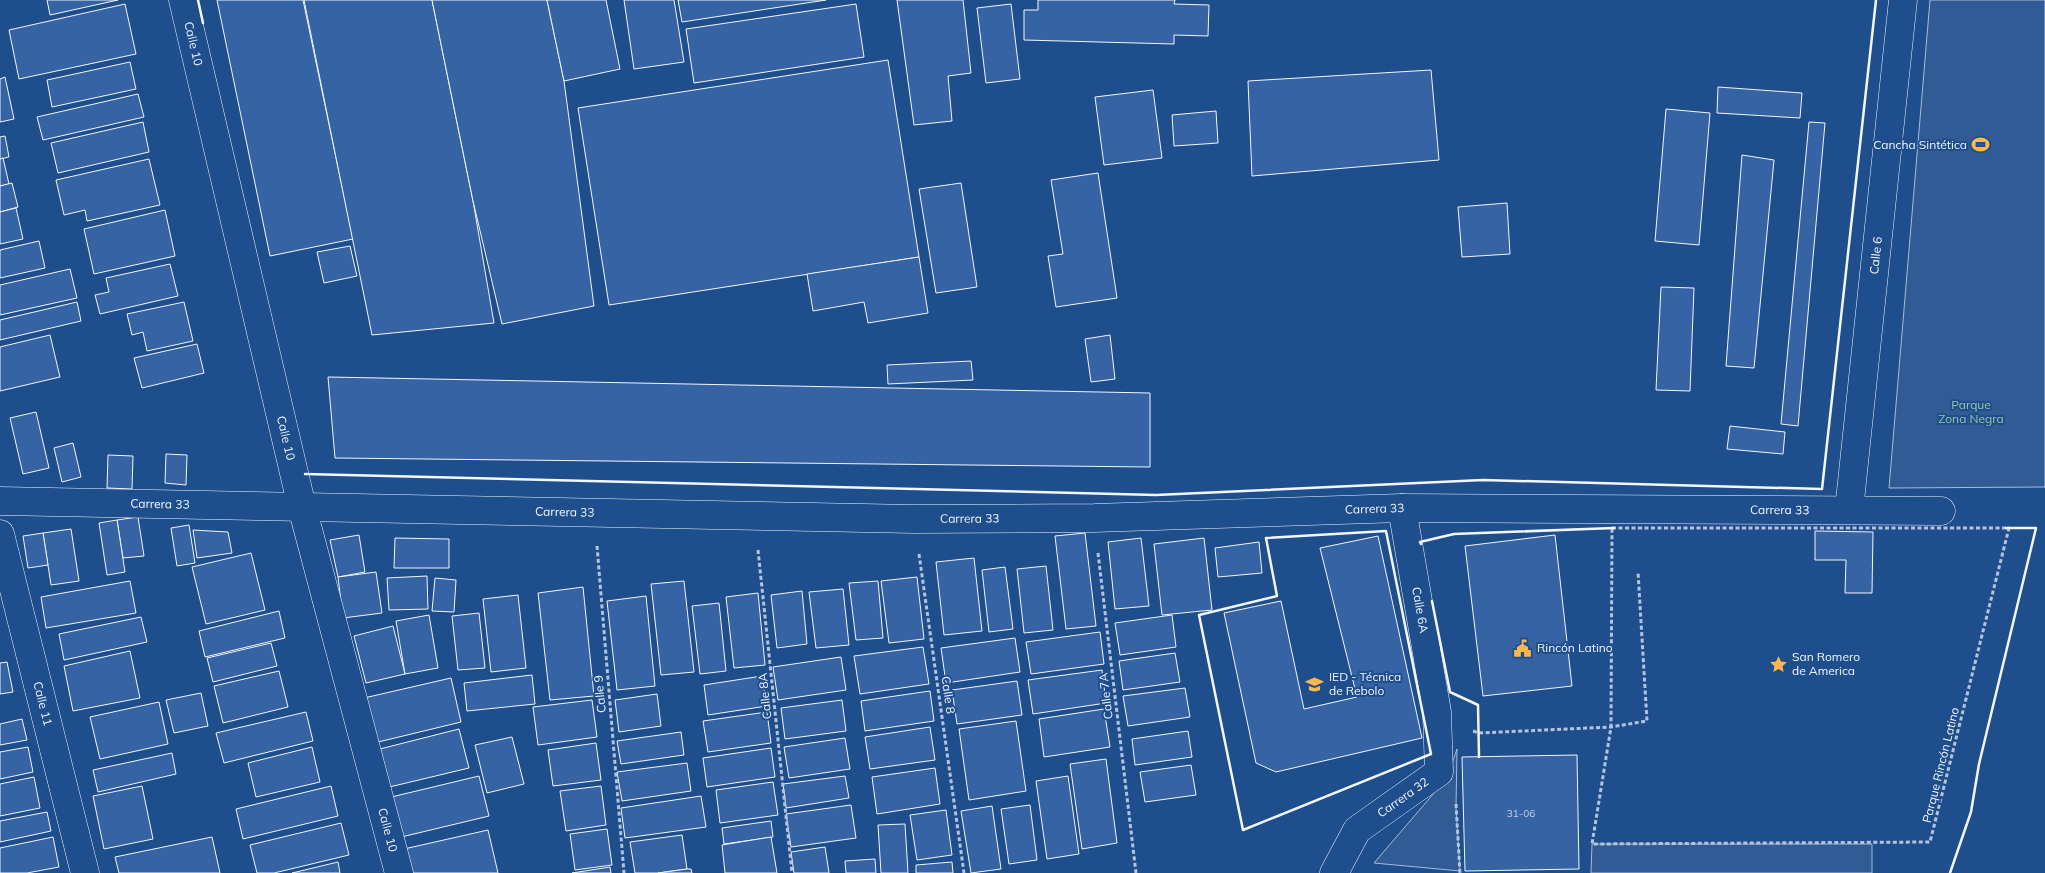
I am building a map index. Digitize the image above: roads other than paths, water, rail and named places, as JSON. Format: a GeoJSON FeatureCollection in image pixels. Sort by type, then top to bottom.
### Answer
{"type":"FeatureCollection","features":[{"type":"Feature","properties":{"kind":"street","name":"Calle 10"},"geometry":{"type":"LineString","coordinates":[[183,0],[302,507],[399,873]]}},
{"type":"Feature","properties":{"kind":"street","name":"Calle 6"},"geometry":{"type":"LineString","coordinates":[[1850,510],[1903,0]]}},
{"type":"Feature","properties":{"kind":"street","name":"Carrera 33"},"geometry":{"type":"LineString","coordinates":[[0,501],[914,519],[1094,518],[1402,508],[1940,511]]}},
{"type":"Feature","properties":{"kind":"street","name":"Calle 6A"},"geometry":{"type":"LineString","coordinates":[[1402,508],[1437,712]]}},
{"type":"Feature","properties":{"kind":"street","name":"Calle 11"},"geometry":{"type":"LineString","coordinates":[[0,534],[86,873]]}},
{"type":"Feature","properties":{"kind":"street","name":"Carrera 32"},"geometry":{"type":"LineString","coordinates":[[1334,873],[1357,830],[1439,772],[1437,712]]}},
{"type":"Feature","properties":{"kind":"place","name":"Cancha Sintética"},"geometry":{"type":"Point","coordinates":[1981,145]}},
{"type":"Feature","properties":{"kind":"place","name":"Rincón Latino"},"geometry":{"type":"Point","coordinates":[1523,648]}},
{"type":"Feature","properties":{"kind":"place","name":"San Romero de America"},"geometry":{"type":"Point","coordinates":[1778,664]}},
{"type":"Feature","properties":{"kind":"place","name":"IED - Técnica de Rebolo"},"geometry":{"type":"Point","coordinates":[1315,684]}},
{"type":"Feature","properties":{"kind":"park label","name":"Parque Zona Negra"},"geometry":{"type":"Point","coordinates":[1971,412]}}]}
